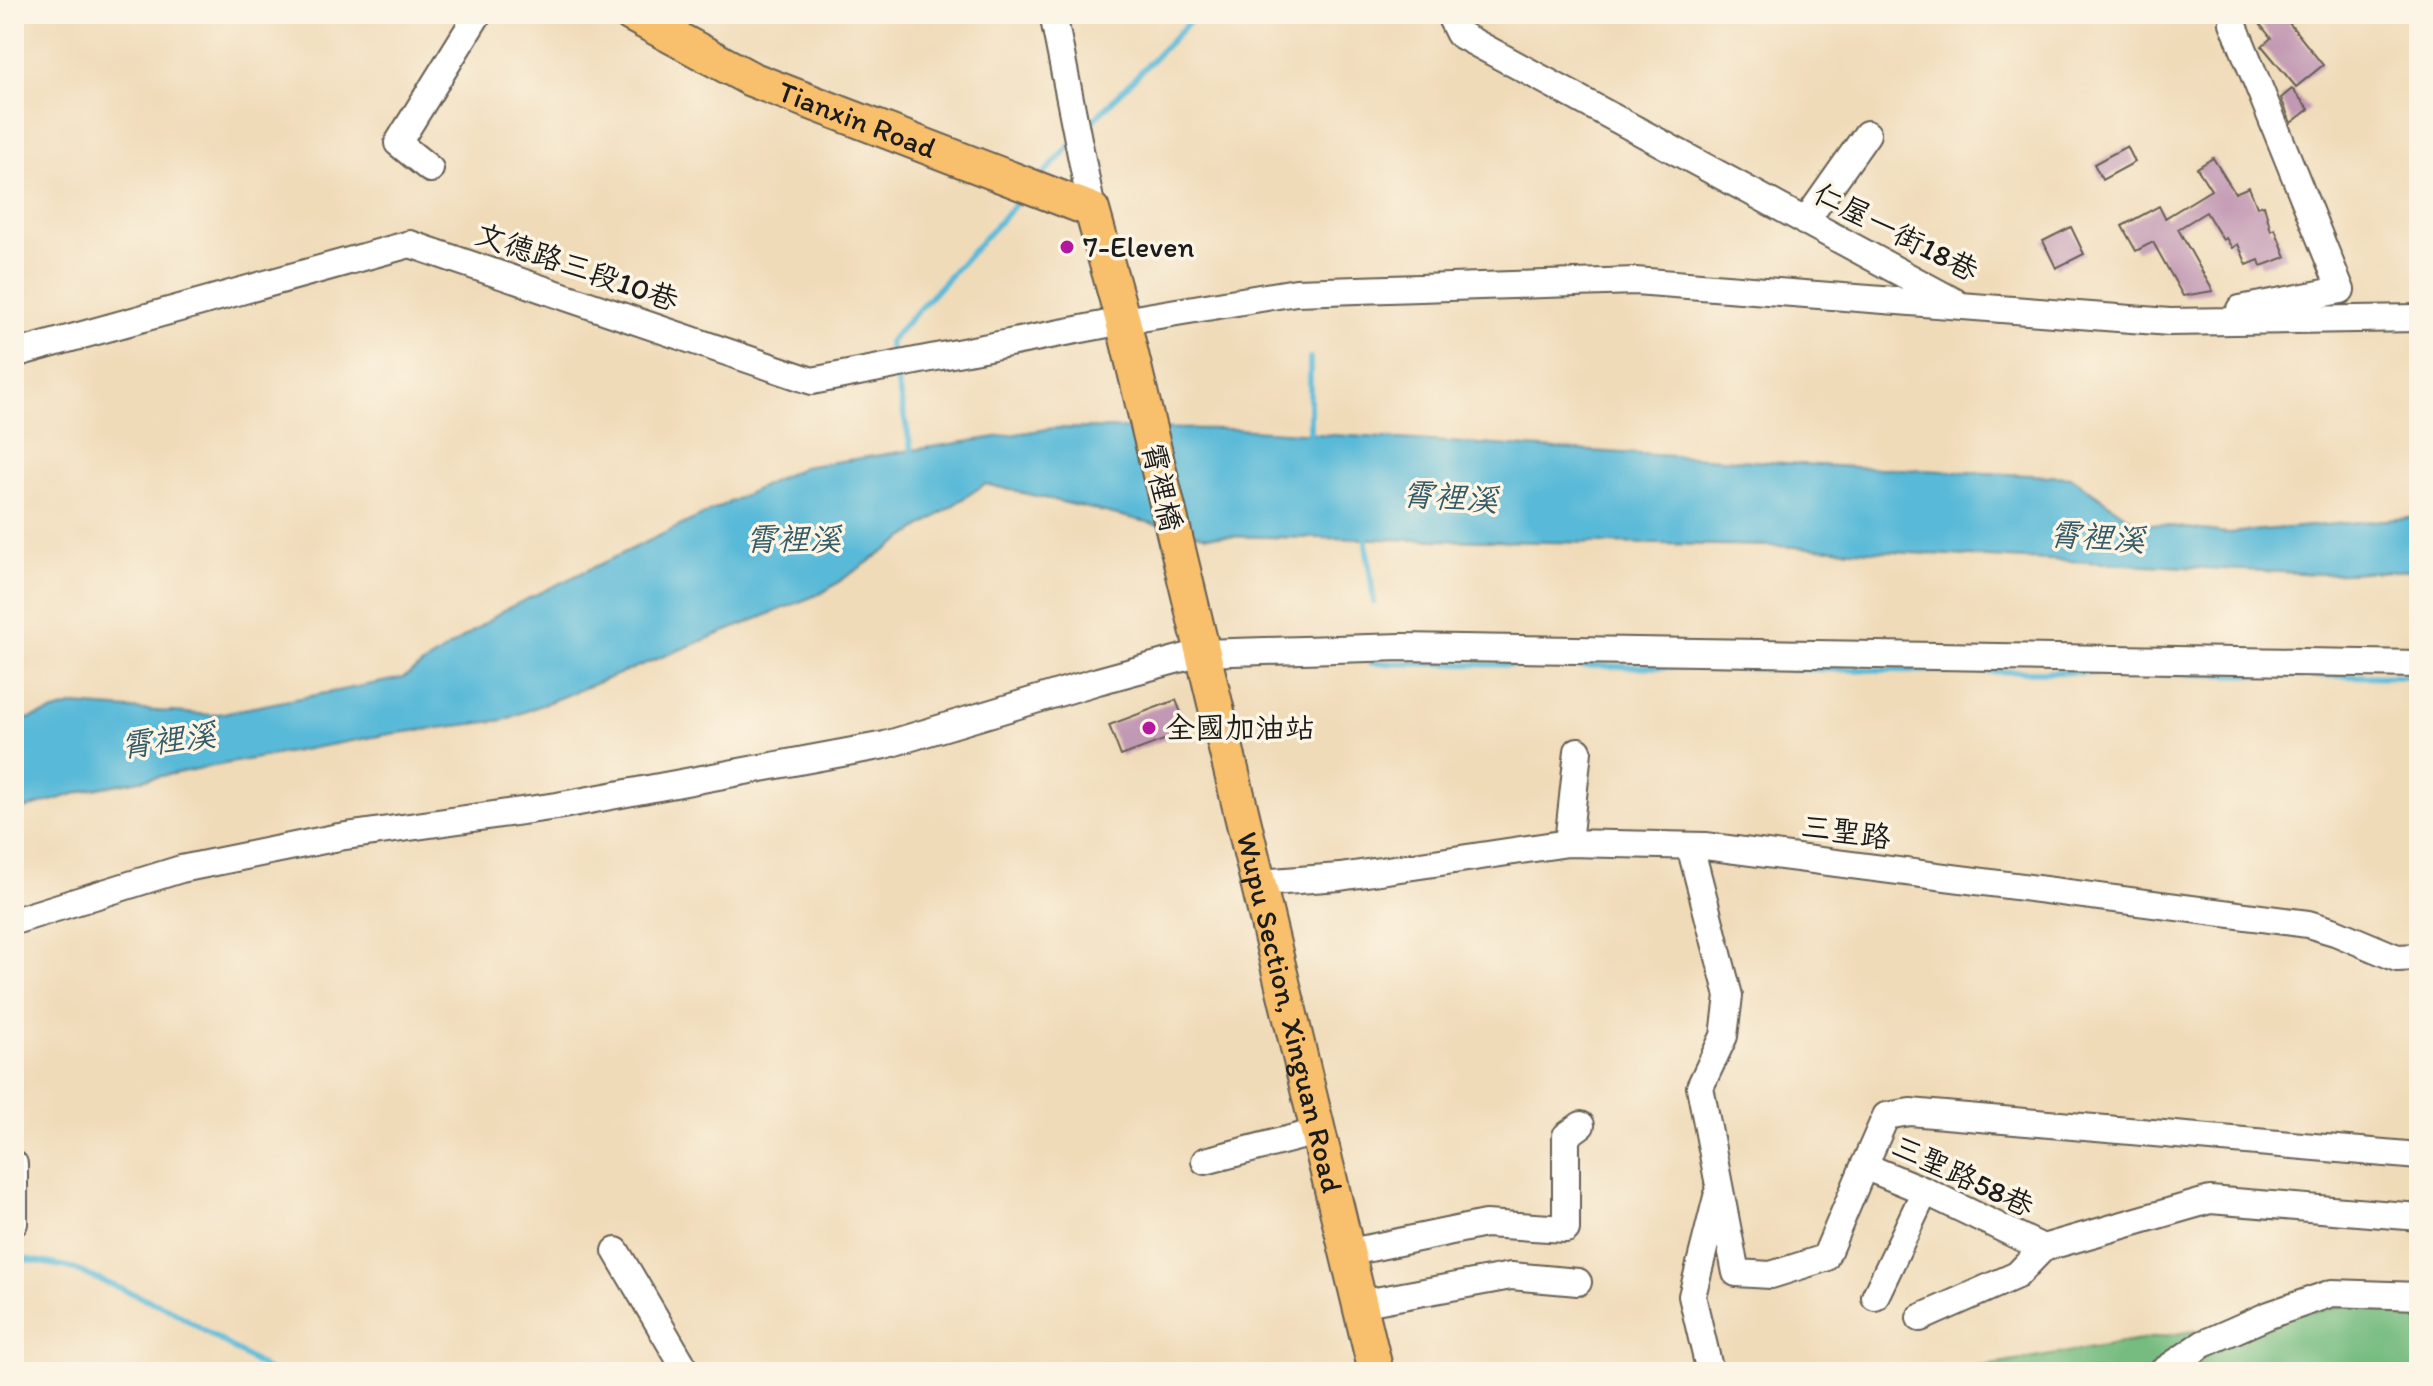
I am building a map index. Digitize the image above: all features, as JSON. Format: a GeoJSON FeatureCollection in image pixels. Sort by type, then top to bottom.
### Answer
{"type":"FeatureCollection","features":[{"type":"Feature","properties":{"kind":"main road","name":"Tianxin Road"},"geometry":{"type":"LineString","coordinates":[[631,14],[751,79],[1092,210]]}},
{"type":"Feature","properties":{"kind":"main road","name":"霄裡橋"},"geometry":{"type":"LineString","coordinates":[[1092,210],[1123,321],[1201,653]]}},
{"type":"Feature","properties":{"kind":"main road","name":"Wupu Section, Xinguan Road"},"geometry":{"type":"LineString","coordinates":[[1201,653],[1376,1372]]}},
{"type":"Feature","properties":{"kind":"street"},"geometry":{"type":"LineString","coordinates":[[430,169],[398,143],[478,14]]}},
{"type":"Feature","properties":{"kind":"street"},"geometry":{"type":"LineString","coordinates":[[1053,14],[1092,210]]}},
{"type":"Feature","properties":{"kind":"street","name":"仁屋一街18巷"},"geometry":{"type":"LineString","coordinates":[[1449,14],[1459,34],[1965,308],[2170,322],[2419,318]]}},
{"type":"Feature","properties":{"kind":"street"},"geometry":{"type":"LineString","coordinates":[[2170,322],[2341,290],[2233,23]]}},
{"type":"Feature","properties":{"kind":"street"},"geometry":{"type":"LineString","coordinates":[[1805,222],[1867,134]]}},
{"type":"Feature","properties":{"kind":"street","name":"文德路三段10巷"},"geometry":{"type":"LineString","coordinates":[[14,354],[410,244],[812,381],[1123,321],[1296,292],[1635,281],[1965,308]]}},
{"type":"Feature","properties":{"kind":"street"},"geometry":{"type":"LineString","coordinates":[[14,921],[196,866],[339,837],[557,806],[885,745],[1201,653],[1402,647],[2419,664]]}},
{"type":"Feature","properties":{"kind":"street"},"geometry":{"type":"LineString","coordinates":[[1568,843],[1578,751]]}},
{"type":"Feature","properties":{"kind":"street","name":"三聖路"},"geometry":{"type":"LineString","coordinates":[[1257,883],[1340,877],[1568,843],[1705,846],[2308,924],[2397,958],[2419,957]]}},
{"type":"Feature","properties":{"kind":"street","name":"三聖路58巷"},"geometry":{"type":"LineString","coordinates":[[1690,846],[1729,996],[1724,1036],[1700,1087],[1736,1273],[1771,1275],[1825,1258],[1864,1166],[1925,1191],[2043,1248],[2210,1200],[2419,1217]]}},
{"type":"Feature","properties":{"kind":"street"},"geometry":{"type":"LineString","coordinates":[[1864,1166],[1886,1116],[1910,1112],[2419,1156]]}},
{"type":"Feature","properties":{"kind":"street"},"geometry":{"type":"LineString","coordinates":[[1346,1253],[1485,1224],[1566,1229],[1566,1136],[1581,1125]]}},
{"type":"Feature","properties":{"kind":"street"},"geometry":{"type":"LineString","coordinates":[[1205,1161],[1317,1132]]}},
{"type":"Feature","properties":{"kind":"street"},"geometry":{"type":"LineString","coordinates":[[14,1164],[14,1223]]}},
{"type":"Feature","properties":{"kind":"street"},"geometry":{"type":"LineString","coordinates":[[1710,1372],[1692,1296],[1720,1189]]}},
{"type":"Feature","properties":{"kind":"street"},"geometry":{"type":"LineString","coordinates":[[1875,1297],[1925,1191]]}},
{"type":"Feature","properties":{"kind":"street"},"geometry":{"type":"LineString","coordinates":[[1920,1318],[2017,1275],[2043,1248]]}},
{"type":"Feature","properties":{"kind":"street"},"geometry":{"type":"LineString","coordinates":[[616,1251],[687,1372]]}},
{"type":"Feature","properties":{"kind":"street"},"geometry":{"type":"LineString","coordinates":[[1359,1304],[1511,1276],[1578,1282]]}},
{"type":"Feature","properties":{"kind":"street"},"geometry":{"type":"LineString","coordinates":[[2162,1372],[2203,1344],[2269,1315],[2332,1293],[2419,1296]]}},
{"type":"Feature","properties":{"kind":"green space"},"geometry":{"type":"Polygon","coordinates":[[[2419,1293],[2419,1372],[1950,1372],[2419,1293]]]}},
{"type":"Feature","properties":{"kind":"water","name":"霄裡溪"},"geometry":{"type":"Polygon","coordinates":[[[1054,428],[1235,429],[1835,466],[2071,477],[2135,522],[2227,533],[2419,517],[2419,570],[2319,574],[1775,546],[1207,536],[985,484],[822,593],[504,720],[390,734],[219,765],[88,790],[14,812],[14,723],[74,705],[213,715],[403,678],[506,609],[803,467],[1054,428]]]}},
{"type":"Feature","properties":{"kind":"building"},"geometry":{"type":"Polygon","coordinates":[[[2252,14],[2301,14],[2289,23],[2323,65],[2296,87],[2262,46],[2271,38],[2252,14]]]}},
{"type":"Feature","properties":{"kind":"building"},"geometry":{"type":"Polygon","coordinates":[[[2292,89],[2309,109],[2291,123],[2281,98],[2292,89]]]}},
{"type":"Feature","properties":{"kind":"building"},"geometry":{"type":"Polygon","coordinates":[[[2127,146],[2135,162],[2102,180],[2094,164],[2127,146]]]}},
{"type":"Feature","properties":{"kind":"building"},"geometry":{"type":"Polygon","coordinates":[[[2213,158],[2235,193],[2249,187],[2257,207],[2264,205],[2271,231],[2275,229],[2286,257],[2261,266],[2259,260],[2247,265],[2238,244],[2232,248],[2226,238],[2223,240],[2206,212],[2178,229],[2213,291],[2183,296],[2153,242],[2136,251],[2122,226],[2159,206],[2165,218],[2211,190],[2197,168],[2213,158]]]}},
{"type":"Feature","properties":{"kind":"building"},"geometry":{"type":"Polygon","coordinates":[[[2071,227],[2084,254],[2056,268],[2043,241],[2071,227]]]}},
{"type":"Feature","properties":{"kind":"building","name":"全國加油站"},"geometry":{"type":"Polygon","coordinates":[[[1176,700],[1188,731],[1121,756],[1109,725],[1176,700]]]}},
{"type":"Feature","properties":{"kind":"waterway"},"geometry":{"type":"LineString","coordinates":[[1085,129],[1197,14]]}},
{"type":"Feature","properties":{"kind":"waterway"},"geometry":{"type":"LineString","coordinates":[[1039,179],[1070,146]]}},
{"type":"Feature","properties":{"kind":"waterway"},"geometry":{"type":"LineString","coordinates":[[893,360],[889,342],[1023,196]]}},
{"type":"Feature","properties":{"kind":"waterway"},"geometry":{"type":"LineString","coordinates":[[1310,358],[1310,438]]}},
{"type":"Feature","properties":{"kind":"waterway"},"geometry":{"type":"LineString","coordinates":[[895,371],[913,458]]}},
{"type":"Feature","properties":{"kind":"waterway"},"geometry":{"type":"LineString","coordinates":[[1365,535],[1374,602]]}},
{"type":"Feature","properties":{"kind":"waterway"},"geometry":{"type":"LineString","coordinates":[[1371,663],[2419,677]]}},
{"type":"Feature","properties":{"kind":"waterway"},"geometry":{"type":"LineString","coordinates":[[19,1258],[68,1267],[168,1308],[271,1372]]}},
{"type":"Feature","properties":{"kind":"place","name":"7-Eleven"},"geometry":{"type":"Point","coordinates":[1067,247]}},
{"type":"Feature","properties":{"kind":"place","name":"全國加油站"},"geometry":{"type":"Point","coordinates":[1149,728]}}]}
